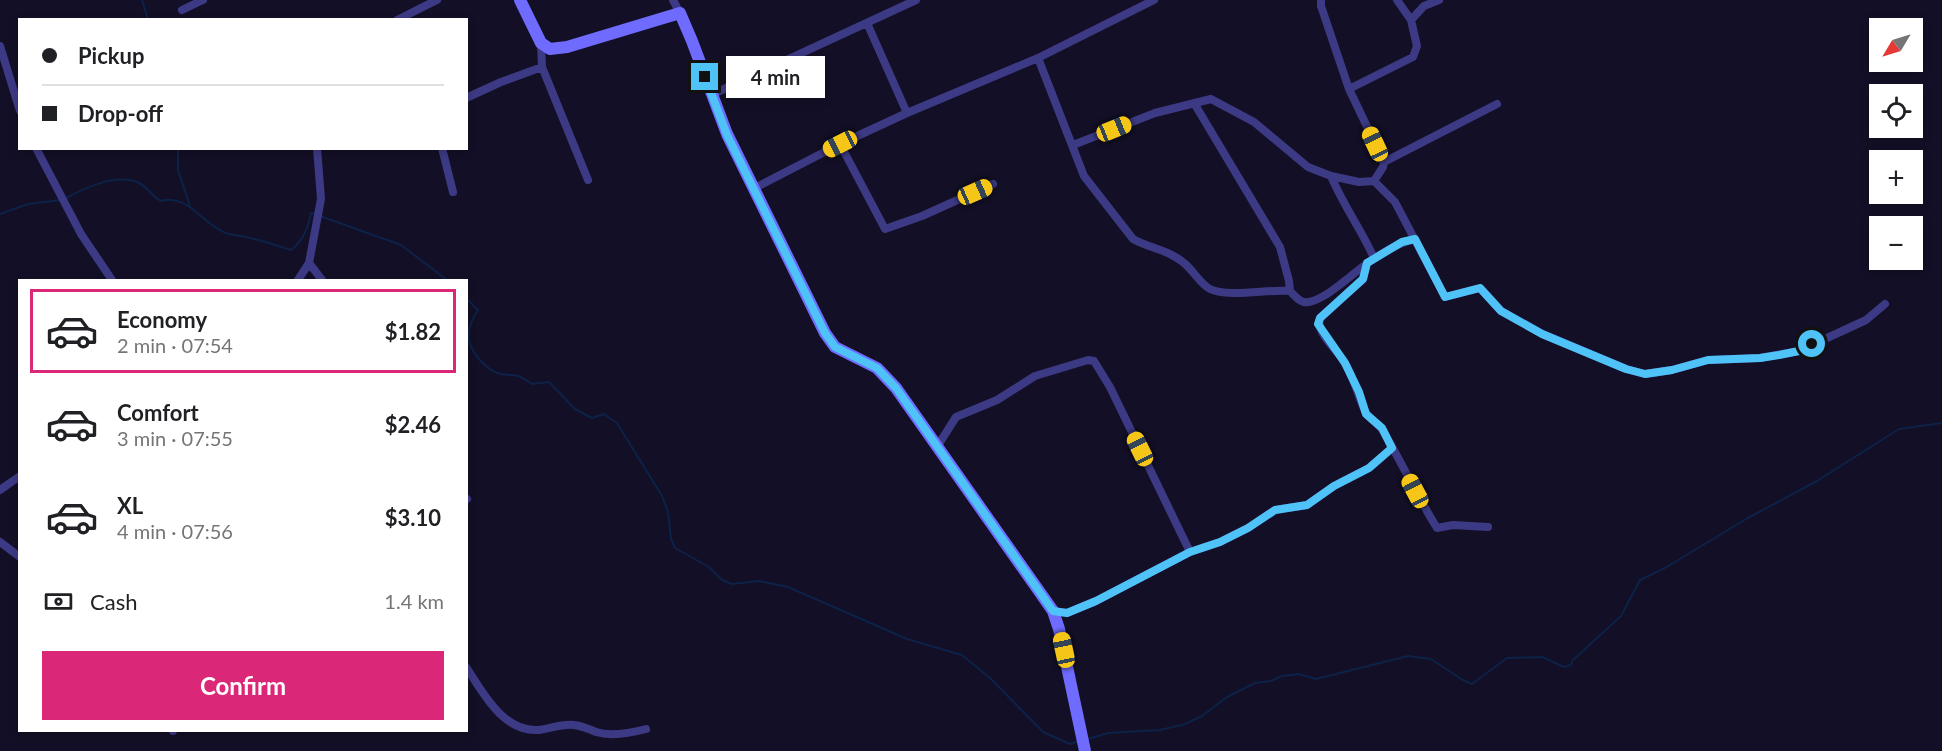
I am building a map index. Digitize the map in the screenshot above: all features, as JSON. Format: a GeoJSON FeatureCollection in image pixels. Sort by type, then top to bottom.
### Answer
{"type":"FeatureCollection","features":[{"type":"Feature","properties":{"kind":"street"},"geometry":{"type":"LineString","coordinates":[[182,10],[203,0]]}},
{"type":"Feature","properties":{"kind":"street"},"geometry":{"type":"LineString","coordinates":[[401,18],[437,0]]}},
{"type":"Feature","properties":{"kind":"street"},"geometry":{"type":"LineString","coordinates":[[520,0],[541,43],[542,68],[588,180]]}},
{"type":"Feature","properties":{"kind":"street"},"geometry":{"type":"LineString","coordinates":[[673,0],[692,41],[727,135],[819,322],[835,347],[877,368],[896,388],[1053,611],[1084,744]]}},
{"type":"Feature","properties":{"kind":"street"},"geometry":{"type":"LineString","coordinates":[[711,95],[916,0]]}},
{"type":"Feature","properties":{"kind":"street"},"geometry":{"type":"LineString","coordinates":[[753,189],[840,144],[1038,58],[1153,0]]}},
{"type":"Feature","properties":{"kind":"street"},"geometry":{"type":"LineString","coordinates":[[1321,0],[1349,89],[1384,162],[1374,181]]}},
{"type":"Feature","properties":{"kind":"street"},"geometry":{"type":"LineString","coordinates":[[1349,89],[1413,57],[1417,46],[1411,20],[1397,0]]}},
{"type":"Feature","properties":{"kind":"street"},"geometry":{"type":"LineString","coordinates":[[1411,20],[1424,6],[1439,0]]}},
{"type":"Feature","properties":{"kind":"street"},"geometry":{"type":"LineString","coordinates":[[541,43],[550,49],[567,47],[680,13]]}},
{"type":"Feature","properties":{"kind":"street"},"geometry":{"type":"LineString","coordinates":[[867,23],[907,113]]}},
{"type":"Feature","properties":{"kind":"street"},"geometry":{"type":"LineString","coordinates":[[0,46],[18,104]]}},
{"type":"Feature","properties":{"kind":"street"},"geometry":{"type":"LineString","coordinates":[[1038,58],[1084,176],[1133,239],[1142,244],[1161,248],[1184,263],[1209,289],[1230,293],[1290,291]]}},
{"type":"Feature","properties":{"kind":"street"},"geometry":{"type":"LineString","coordinates":[[468,97],[501,82],[542,68]]}},
{"type":"Feature","properties":{"kind":"street"},"geometry":{"type":"LineString","coordinates":[[1073,145],[1155,112],[1211,99],[1254,122],[1308,167],[1331,176],[1359,182],[1374,181],[1395,202],[1445,297],[1480,288],[1501,311],[1542,334],[1626,369],[1645,374],[1672,370],[1708,360],[1760,358],[1799,351],[1866,320],[1885,304]]}},
{"type":"Feature","properties":{"kind":"street"},"geometry":{"type":"LineString","coordinates":[[1194,103],[1225,158],[1281,247],[1290,291],[1299,300],[1308,303],[1329,293],[1371,260],[1402,242],[1415,239]]}},
{"type":"Feature","properties":{"kind":"street"},"geometry":{"type":"LineString","coordinates":[[1384,162],[1497,104]]}},
{"type":"Feature","properties":{"kind":"street"},"geometry":{"type":"LineString","coordinates":[[840,144],[885,229],[922,216],[993,184]]}},
{"type":"Feature","properties":{"kind":"street"},"geometry":{"type":"LineString","coordinates":[[37,150],[81,234],[111,279]]}},
{"type":"Feature","properties":{"kind":"street"},"geometry":{"type":"LineString","coordinates":[[299,279],[309,263],[321,199],[317,150]]}},
{"type":"Feature","properties":{"kind":"street"},"geometry":{"type":"LineString","coordinates":[[442,150],[453,192]]}},
{"type":"Feature","properties":{"kind":"street"},"geometry":{"type":"LineString","coordinates":[[1331,176],[1341,200],[1363,233],[1371,260],[1363,279],[1320,318],[1318,324],[1345,363],[1359,392],[1366,414],[1382,428],[1437,528],[1453,525],[1488,527]]}},
{"type":"Feature","properties":{"kind":"street"},"geometry":{"type":"LineString","coordinates":[[309,263],[321,279]]}},
{"type":"Feature","properties":{"kind":"street"},"geometry":{"type":"LineString","coordinates":[[937,447],[956,417],[998,400],[1035,376],[1088,360],[1094,361],[1110,387],[1190,552]]}},
{"type":"Feature","properties":{"kind":"street"},"geometry":{"type":"LineString","coordinates":[[1053,611],[1067,613],[1096,601],[1190,552],[1248,528],[1275,510],[1307,505],[1334,486],[1369,468],[1392,448]]}},
{"type":"Feature","properties":{"kind":"street"},"geometry":{"type":"LineString","coordinates":[[0,490],[18,477]]}},
{"type":"Feature","properties":{"kind":"street"},"geometry":{"type":"LineString","coordinates":[[0,542],[18,555]]}},
{"type":"Feature","properties":{"kind":"street"},"geometry":{"type":"LineString","coordinates":[[468,670],[500,714],[519,729],[538,730],[572,725],[588,728],[598,733],[629,734],[646,729]]}},
{"type":"Feature","properties":{"kind":"waterway"},"geometry":{"type":"LineString","coordinates":[[142,0],[147,18]]}},
{"type":"Feature","properties":{"kind":"waterway"},"geometry":{"type":"LineString","coordinates":[[178,150],[178,170],[190,206]]}},
{"type":"Feature","properties":{"kind":"waterway"},"geometry":{"type":"LineString","coordinates":[[66,198],[111,180],[130,180],[142,185],[161,201],[171,200],[187,206],[226,233],[291,250],[305,233],[311,213],[315,214]]}},
{"type":"Feature","properties":{"kind":"waterway"},"geometry":{"type":"LineString","coordinates":[[0,214],[28,204],[61,200]]}},
{"type":"Feature","properties":{"kind":"waterway"},"geometry":{"type":"LineString","coordinates":[[320,216],[401,245],[446,279]]}},
{"type":"Feature","properties":{"kind":"waterway"},"geometry":{"type":"LineString","coordinates":[[468,300],[478,310],[470,325],[469,341],[476,355],[488,368],[497,373],[521,377],[532,384],[549,382],[575,409],[592,418],[604,414],[617,423],[662,496],[668,512],[671,539],[675,548],[709,567],[722,580],[732,584],[759,581],[788,587],[907,639],[962,655],[991,679],[1043,732],[1070,744],[1080,741]]}},
{"type":"Feature","properties":{"kind":"waterway"},"geometry":{"type":"LineString","coordinates":[[1088,739],[1108,733],[1160,730],[1185,724],[1202,716],[1227,697],[1255,683],[1299,674],[1316,679],[1408,656],[1431,659],[1472,684],[1507,658],[1542,657],[1564,667],[1571,665],[1573,660],[1621,616],[1640,580],[1817,481],[1899,429],[1942,423]]}},
{"type":"Feature","properties":{"kind":"route"},"geometry":{"type":"LineString","coordinates":[[705,77],[727,135],[825,333],[835,347],[877,368],[896,388],[1053,611],[1067,613],[1096,601],[1190,552],[1220,542],[1248,528],[1275,510],[1307,505],[1334,486],[1369,468],[1392,448],[1382,428],[1366,414],[1359,392],[1345,363],[1318,324],[1320,318],[1363,279],[1367,263],[1402,242],[1415,239],[1445,297],[1480,288],[1501,311],[1542,334],[1626,369],[1645,374],[1672,370],[1708,360],[1760,358],[1799,351],[1812,344]]}}]}
